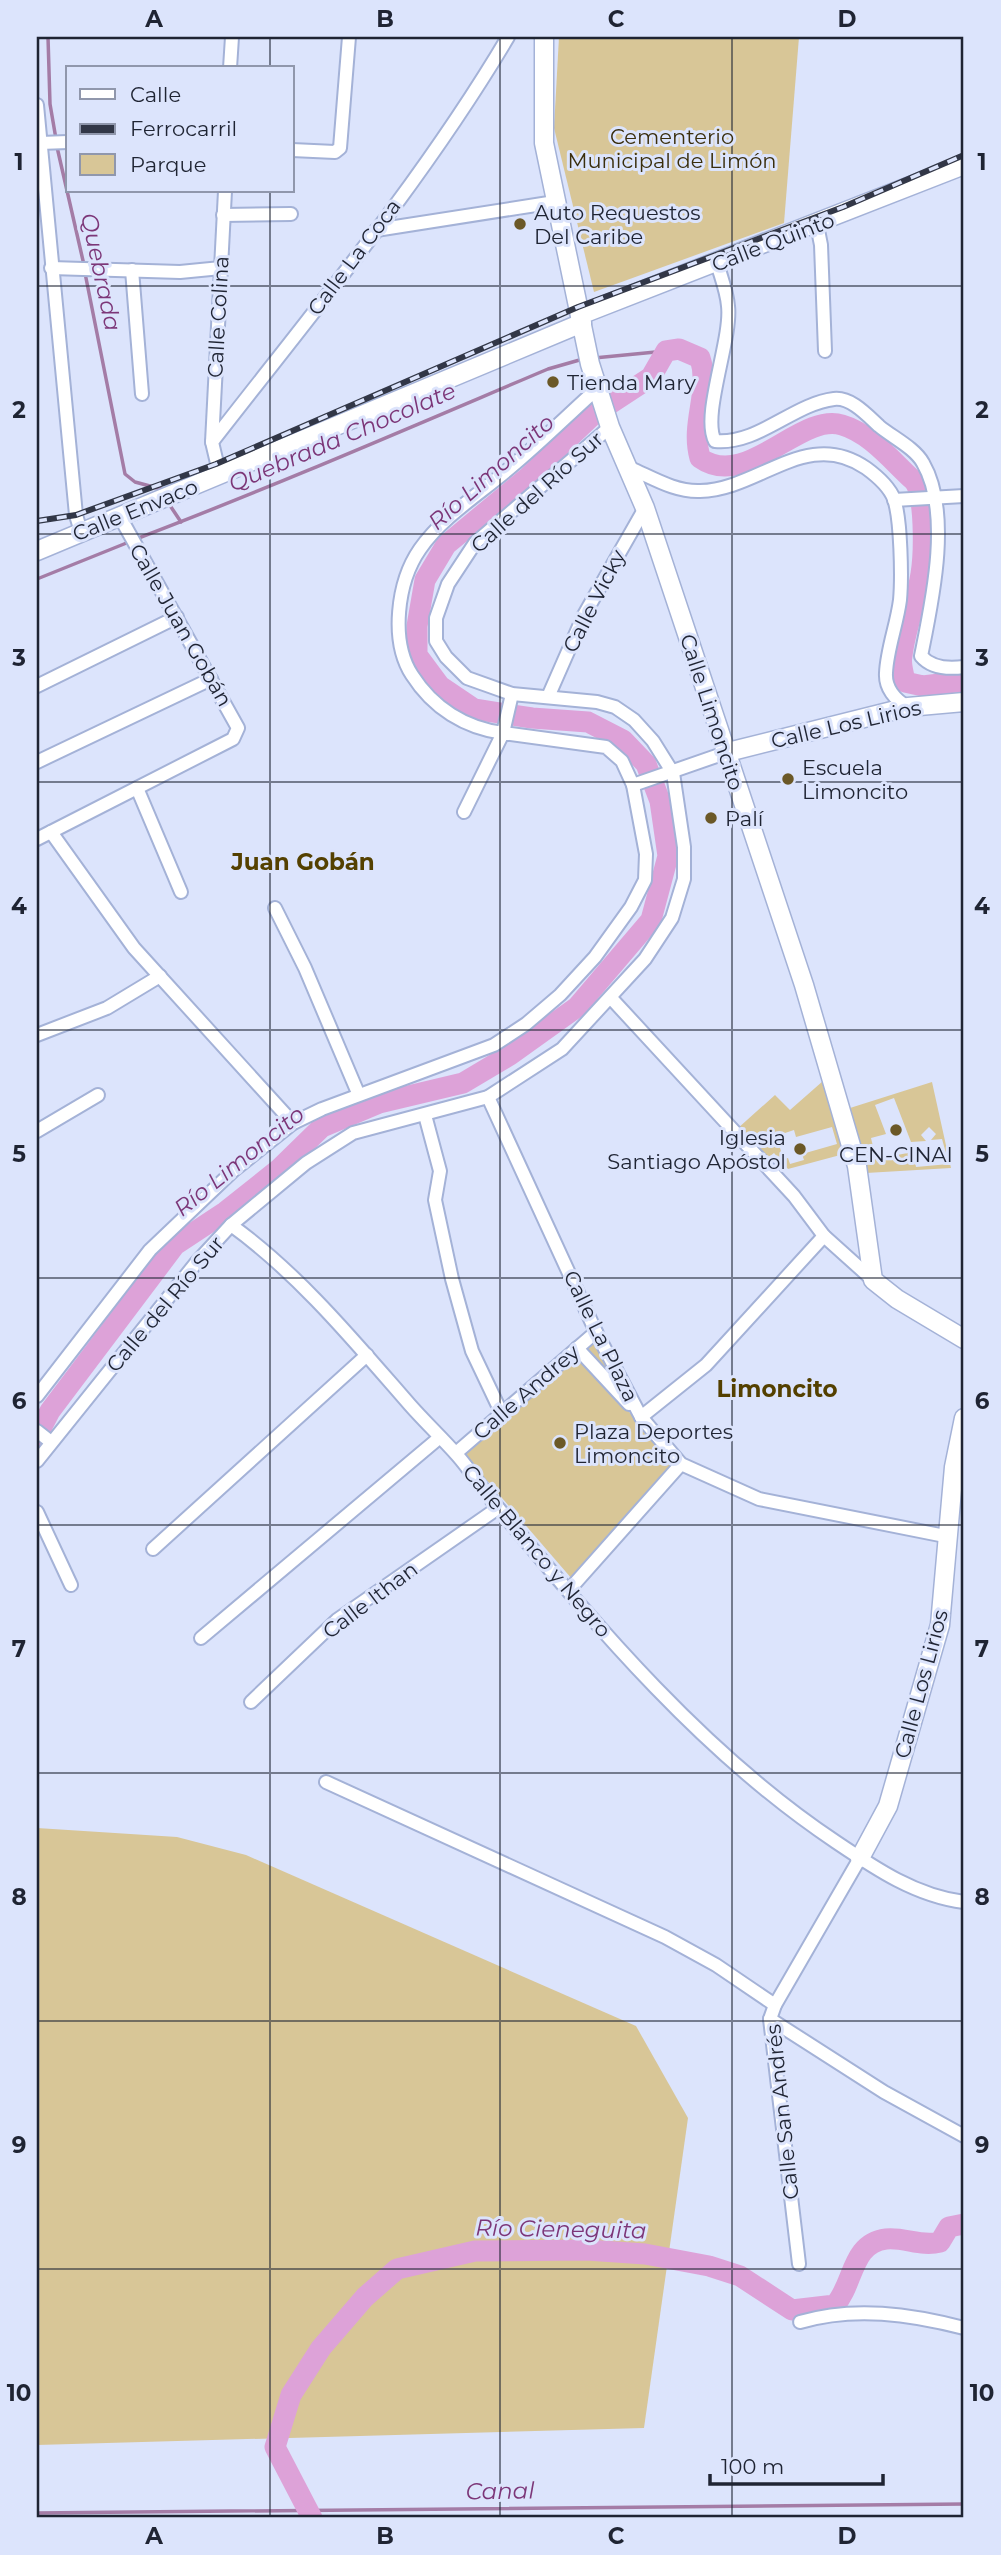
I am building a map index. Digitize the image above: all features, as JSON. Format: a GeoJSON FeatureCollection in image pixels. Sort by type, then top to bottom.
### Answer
{"type":"FeatureCollection","features":[{"type":"Feature","properties":{"kind":"street"},"geometry":{"type":"LineString","coordinates":[[230,66],[232,37]]}},
{"type":"Feature","properties":{"kind":"street"},"geometry":{"type":"LineString","coordinates":[[294,150],[335,152],[340,148],[349,37]]}},
{"type":"Feature","properties":{"kind":"street","name":"Calle La Coca"},"geometry":{"type":"LineString","coordinates":[[212,442],[376,230],[489,70],[508,37]]}},
{"type":"Feature","properties":{"kind":"street","name":"Calle Limoncito"},"geometry":{"type":"LineString","coordinates":[[544,37],[544,143],[589,357],[608,422],[645,508],[804,985],[857,1166],[873,1280]]}},
{"type":"Feature","properties":{"kind":"street"},"geometry":{"type":"LineString","coordinates":[[37,105],[44,143],[46,262],[76,515],[81,532]]}},
{"type":"Feature","properties":{"kind":"street"},"geometry":{"type":"LineString","coordinates":[[44,143],[66,142]]}},
{"type":"Feature","properties":{"kind":"street","name":"Calle Quinto"},"geometry":{"type":"LineString","coordinates":[[581,319],[964,165]]}},
{"type":"Feature","properties":{"kind":"street","name":"Calle Colina"},"geometry":{"type":"LineString","coordinates":[[212,442],[225,192]]}},
{"type":"Feature","properties":{"kind":"street"},"geometry":{"type":"LineString","coordinates":[[376,230],[555,202]]}},
{"type":"Feature","properties":{"kind":"street"},"geometry":{"type":"LineString","coordinates":[[223,215],[291,214]]}},
{"type":"Feature","properties":{"kind":"street"},"geometry":{"type":"LineString","coordinates":[[817,225],[821,245],[825,351]]}},
{"type":"Feature","properties":{"kind":"street"},"geometry":{"type":"LineString","coordinates":[[46,262],[68,267],[180,272],[221,268]]}},
{"type":"Feature","properties":{"kind":"street"},"geometry":{"type":"LineString","coordinates":[[717,264],[729,306],[712,420],[711,433],[715,441],[731,442],[804,409],[838,398],[855,405],[922,460],[936,499],[935,590],[921,656],[927,663],[937,667],[964,667]]}},
{"type":"Feature","properties":{"kind":"street"},"geometry":{"type":"LineString","coordinates":[[132,270],[142,394]]}},
{"type":"Feature","properties":{"kind":"street","name":"Calle Envaco"},"geometry":{"type":"LineString","coordinates":[[37,551],[220,476],[581,319]]}},
{"type":"Feature","properties":{"kind":"street"},"geometry":{"type":"LineString","coordinates":[[37,1396],[150,1250],[176,1222],[293,1123],[358,1093],[494,1045],[526,1024],[560,995],[595,957],[631,907],[645,880],[646,854],[635,784],[622,761],[606,747],[505,728],[481,730],[441,709],[423,692],[404,663],[399,632],[406,576],[420,548],[447,520],[599,392]]}},
{"type":"Feature","properties":{"kind":"street","name":"Calle del Río Sur"},"geometry":{"type":"LineString","coordinates":[[37,1461],[196,1263],[232,1225],[306,1163],[353,1133],[488,1097],[562,1049],[645,959],[672,918],[679,898],[684,847],[666,774],[653,741],[634,720],[615,707],[597,702],[512,694],[467,678],[446,657],[436,641],[436,618],[448,584],[475,543],[608,422]]}},
{"type":"Feature","properties":{"kind":"street"},"geometry":{"type":"LineString","coordinates":[[212,442],[220,476]]}},
{"type":"Feature","properties":{"kind":"street"},"geometry":{"type":"LineString","coordinates":[[630,468],[671,486],[700,491],[718,489],[786,460],[827,453],[866,467],[886,484],[894,500],[901,573],[900,600],[886,675],[891,692],[908,707]]}},
{"type":"Feature","properties":{"kind":"street"},"geometry":{"type":"LineString","coordinates":[[894,500],[964,496]]}},
{"type":"Feature","properties":{"kind":"street","name":"Calle Vicky"},"geometry":{"type":"LineString","coordinates":[[548,697],[584,615],[645,508]]}},
{"type":"Feature","properties":{"kind":"street","name":"Calle Juan Gobán"},"geometry":{"type":"LineString","coordinates":[[37,839],[233,740],[238,729],[120,517]]}},
{"type":"Feature","properties":{"kind":"street"},"geometry":{"type":"LineString","coordinates":[[37,686],[177,617]]}},
{"type":"Feature","properties":{"kind":"street"},"geometry":{"type":"LineString","coordinates":[[37,762],[211,679]]}},
{"type":"Feature","properties":{"kind":"street"},"geometry":{"type":"LineString","coordinates":[[464,812],[505,728],[511,710],[512,694]]}},
{"type":"Feature","properties":{"kind":"street","name":"Calle Los Lirios"},"geometry":{"type":"LineString","coordinates":[[728,752],[908,707],[964,702]]}},
{"type":"Feature","properties":{"kind":"street"},"geometry":{"type":"LineString","coordinates":[[635,784],[728,752]]}},
{"type":"Feature","properties":{"kind":"street"},"geometry":{"type":"LineString","coordinates":[[137,788],[181,892]]}},
{"type":"Feature","properties":{"kind":"street"},"geometry":{"type":"LineString","coordinates":[[51,832],[134,948],[293,1123]]}},
{"type":"Feature","properties":{"kind":"street"},"geometry":{"type":"LineString","coordinates":[[275,908],[306,968],[358,1093]]}},
{"type":"Feature","properties":{"kind":"street"},"geometry":{"type":"LineString","coordinates":[[37,1035],[107,1008],[160,976]]}},
{"type":"Feature","properties":{"kind":"street"},"geometry":{"type":"LineString","coordinates":[[611,998],[794,1196],[824,1236],[897,1299],[964,1339]]}},
{"type":"Feature","properties":{"kind":"street"},"geometry":{"type":"LineString","coordinates":[[37,1130],[98,1095]]}},
{"type":"Feature","properties":{"kind":"street","name":"Calle La Plaza"},"geometry":{"type":"LineString","coordinates":[[488,1097],[596,1332],[641,1417],[681,1464],[759,1499],[950,1537]]}},
{"type":"Feature","properties":{"kind":"street"},"geometry":{"type":"LineString","coordinates":[[425,1115],[440,1171],[435,1200],[452,1279],[472,1351],[501,1412]]}},
{"type":"Feature","properties":{"kind":"street","name":"Calle Blanco y Negro"},"geometry":{"type":"LineString","coordinates":[[232,1225],[261,1247],[367,1355],[439,1438],[456,1453],[498,1508],[636,1669],[758,1785],[860,1858],[927,1894],[964,1902]]}},
{"type":"Feature","properties":{"kind":"street"},"geometry":{"type":"LineString","coordinates":[[577,1348],[641,1417],[706,1365],[824,1236]]}},
{"type":"Feature","properties":{"kind":"street","name":"Calle Andrey"},"geometry":{"type":"LineString","coordinates":[[456,1453],[596,1332]]}},
{"type":"Feature","properties":{"kind":"street"},"geometry":{"type":"LineString","coordinates":[[153,1549],[367,1355]]}},
{"type":"Feature","properties":{"kind":"street","name":"Calle Los Lirios"},"geometry":{"type":"LineString","coordinates":[[860,1858],[888,1806],[940,1625],[950,1537],[954,1467],[964,1418]]}},
{"type":"Feature","properties":{"kind":"street"},"geometry":{"type":"LineString","coordinates":[[37,1431],[51,1443]]}},
{"type":"Feature","properties":{"kind":"street"},"geometry":{"type":"LineString","coordinates":[[201,1638],[439,1438]]}},
{"type":"Feature","properties":{"kind":"street"},"geometry":{"type":"LineString","coordinates":[[569,1590],[681,1464]]}},
{"type":"Feature","properties":{"kind":"street","name":"Calle Ithan"},"geometry":{"type":"LineString","coordinates":[[251,1702],[337,1619],[498,1508]]}},
{"type":"Feature","properties":{"kind":"street"},"geometry":{"type":"LineString","coordinates":[[37,1512],[71,1584]]}},
{"type":"Feature","properties":{"kind":"street"},"geometry":{"type":"LineString","coordinates":[[326,1782],[665,1937],[716,1965],[775,2005]]}},
{"type":"Feature","properties":{"kind":"street","name":"Calle San Andrés"},"geometry":{"type":"LineString","coordinates":[[799,2264],[770,2019],[775,2005],[860,1858]]}},
{"type":"Feature","properties":{"kind":"street"},"geometry":{"type":"LineString","coordinates":[[770,2019],[884,2092],[964,2136]]}},
{"type":"Feature","properties":{"kind":"street"},"geometry":{"type":"LineString","coordinates":[[800,2322],[824,2315],[871,2312],[964,2328]]}},
{"type":"Feature","properties":{"kind":"green space","name":"Cementerio Municipal de Limón"},"geometry":{"type":"Polygon","coordinates":[[[559,37],[799,37],[784,223],[594,292],[554,128],[559,37]]]}},
{"type":"Feature","properties":{"kind":"green space"},"geometry":{"type":"Polygon","coordinates":[[[823,1081],[844,1154],[788,1169],[774,1153],[765,1160],[737,1129],[775,1095],[790,1110],[823,1081]],[[832,1127],[796,1137],[794,1130],[782,1134],[784,1142],[779,1144],[783,1159],[788,1158],[790,1164],[804,1160],[802,1154],[837,1144],[832,1127]]]}},
{"type":"Feature","properties":{"kind":"green space"},"geometry":{"type":"Polygon","coordinates":[[[932,1082],[951,1168],[866,1173],[850,1108],[932,1082]],[[894,1098],[875,1105],[886,1134],[871,1138],[876,1159],[913,1152],[916,1167],[949,1164],[942,1139],[931,1140],[936,1134],[929,1127],[921,1135],[926,1141],[911,1142],[894,1098]]]}},
{"type":"Feature","properties":{"kind":"green space"},"geometry":{"type":"Polygon","coordinates":[[[595,1338],[630,1399],[582,1349],[595,1338]]]}},
{"type":"Feature","properties":{"kind":"green space"},"geometry":{"type":"Polygon","coordinates":[[[576,1354],[675,1462],[572,1579],[465,1455],[576,1354]]]}},
{"type":"Feature","properties":{"kind":"green space"},"geometry":{"type":"Polygon","coordinates":[[[37,1828],[177,1837],[246,1855],[636,2026],[688,2118],[644,2428],[37,2445],[37,1828]]]}},
{"type":"Feature","properties":{"kind":"waterway","name":"Quebrada"},"geometry":{"type":"LineString","coordinates":[[48,37],[50,104],[56,139]]}},
{"type":"Feature","properties":{"kind":"waterway","name":"Quebrada"},"geometry":{"type":"LineString","coordinates":[[57,147],[66,186]]}},
{"type":"Feature","properties":{"kind":"waterway","name":"Quebrada"},"geometry":{"type":"LineString","coordinates":[[67,192],[84,265]]}},
{"type":"Feature","properties":{"kind":"waterway","name":"Quebrada"},"geometry":{"type":"LineString","coordinates":[[85,273],[125,474],[135,482],[161,489]]}},
{"type":"Feature","properties":{"kind":"waterway","name":"Río Limoncito"},"geometry":{"type":"LineString","coordinates":[[37,1436],[50,1411],[175,1245],[225,1212],[279,1169],[322,1127],[379,1103],[463,1083],[510,1055],[577,1007],[651,920],[668,856],[660,801],[646,764],[623,740],[588,722],[532,718],[474,709],[440,686],[417,655],[417,626],[425,580],[446,545],[528,477],[593,415],[651,377],[666,351],[679,349],[700,358],[703,371],[697,432],[700,458],[718,466],[736,465],[754,459],[809,429],[826,424],[842,425],[862,434],[913,480],[922,510],[923,553],[921,574],[902,659],[905,682],[923,686],[964,681]]}},
{"type":"Feature","properties":{"kind":"waterway","name":"Quebrada Chocolate"},"geometry":{"type":"LineString","coordinates":[[594,358],[666,351]]}},
{"type":"Feature","properties":{"kind":"waterway","name":"Quebrada Chocolate"},"geometry":{"type":"LineString","coordinates":[[136,539],[548,369],[583,359]]}},
{"type":"Feature","properties":{"kind":"waterway","name":"Quebrada"},"geometry":{"type":"LineString","coordinates":[[169,504],[181,522]]}},
{"type":"Feature","properties":{"kind":"waterway","name":"Quebrada Chocolate"},"geometry":{"type":"LineString","coordinates":[[37,579],[129,542]]}},
{"type":"Feature","properties":{"kind":"waterway","name":"Río Cieneguita"},"geometry":{"type":"LineString","coordinates":[[312,2518],[275,2447],[291,2395],[321,2348],[365,2297],[397,2269],[475,2251],[587,2250],[645,2254],[709,2266],[740,2276],[792,2310],[835,2305],[859,2256],[875,2242],[886,2239],[940,2242],[949,2227],[964,2224]]}},
{"type":"Feature","properties":{"kind":"waterway","name":"Canal"},"geometry":{"type":"LineString","coordinates":[[37,2513],[964,2504]]}},
{"type":"Feature","properties":{"kind":"railway"},"geometry":{"type":"LineString","coordinates":[[37,521],[76,515],[216,464],[578,307],[843,207],[964,155]]}},
{"type":"Feature","properties":{"kind":"place","name":"Auto Requestos Del Caribe"},"geometry":{"type":"Point","coordinates":[520,224]}},
{"type":"Feature","properties":{"kind":"place","name":"Tienda Mary"},"geometry":{"type":"Point","coordinates":[553,382]}},
{"type":"Feature","properties":{"kind":"place","name":"Escuela Limoncito"},"geometry":{"type":"Point","coordinates":[788,779]}},
{"type":"Feature","properties":{"kind":"place","name":"Palí"},"geometry":{"type":"Point","coordinates":[711,818]}},
{"type":"Feature","properties":{"kind":"place","name":"CEN-CINAI"},"geometry":{"type":"Point","coordinates":[896,1130]}},
{"type":"Feature","properties":{"kind":"place","name":"Iglesia Santiago Apóstol"},"geometry":{"type":"Point","coordinates":[800,1149]}},
{"type":"Feature","properties":{"kind":"place","name":"Plaza Deportes Limoncito"},"geometry":{"type":"Point","coordinates":[560,1443]}},
{"type":"Feature","properties":{"kind":"district","name":"Juan Gobán"},"geometry":{"type":"Point","coordinates":[303,862]}},
{"type":"Feature","properties":{"kind":"district","name":"Limoncito"},"geometry":{"type":"Point","coordinates":[777,1389]}}]}
